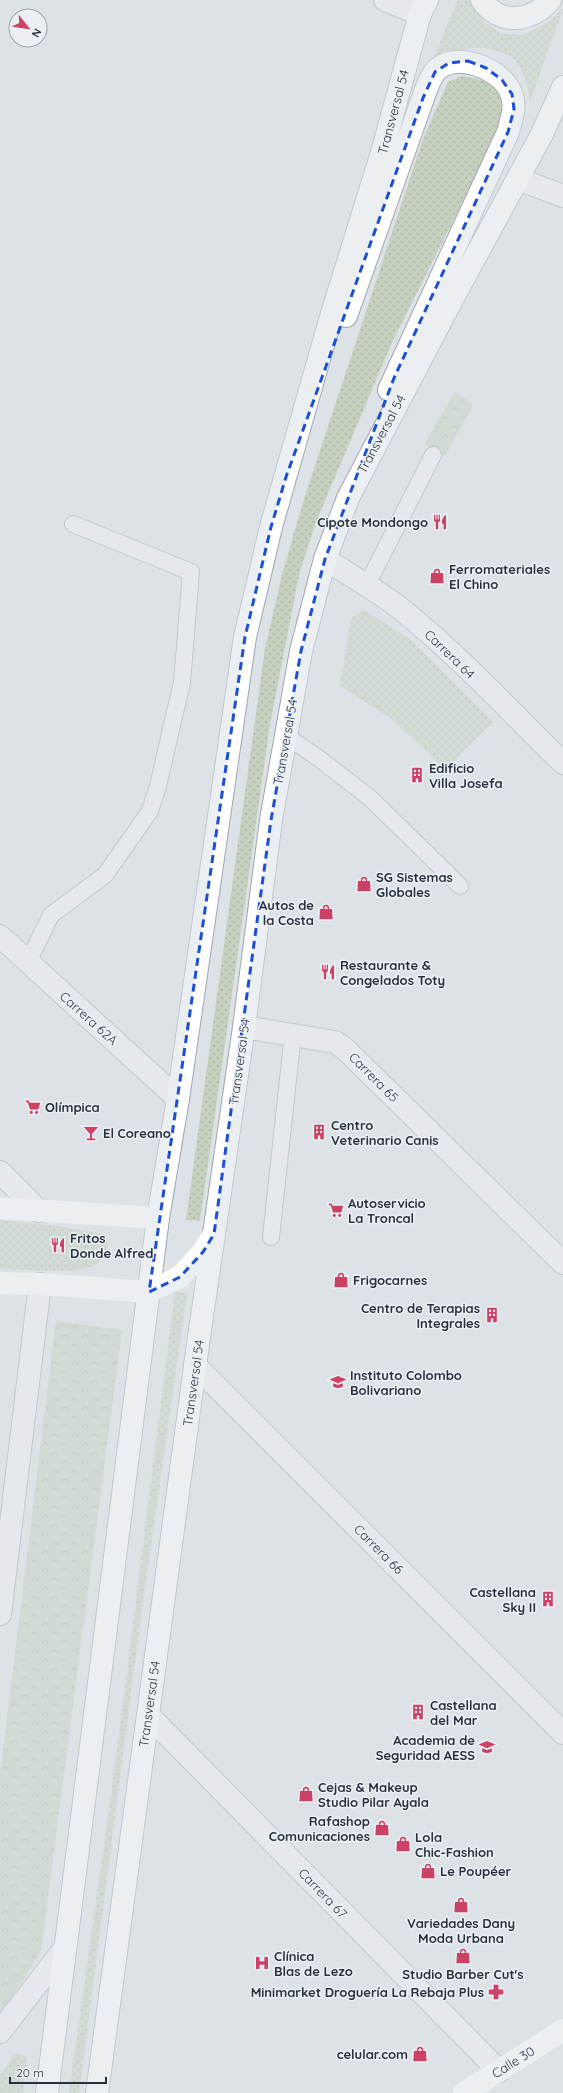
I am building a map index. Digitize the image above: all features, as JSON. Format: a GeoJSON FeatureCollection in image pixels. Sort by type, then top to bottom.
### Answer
{"type":"FeatureCollection","features":[{"type":"Feature","properties":{"kind":"main road"},"geometry":{"type":"LineString","coordinates":[[482,0],[486,6],[497,14],[516,19],[531,16],[550,0]]}},
{"type":"Feature","properties":{"kind":"main road","name":"Transversal 54"},"geometry":{"type":"LineString","coordinates":[[47,2093],[158,1218],[178,1099],[245,637],[286,477],[331,317],[383,149],[424,7]]}},
{"type":"Feature","properties":{"kind":"main road"},"geometry":{"type":"LineString","coordinates":[[286,477],[332,356],[423,98],[435,72],[449,63],[468,61],[486,68],[502,80],[512,94],[514,109],[508,132],[394,378],[348,498]]}},
{"type":"Feature","properties":{"kind":"main road","name":"Transversal 54"},"geometry":{"type":"LineString","coordinates":[[97,2093],[195,1365],[244,1027],[272,820],[301,651],[325,559],[348,498],[542,134],[563,87]]}},
{"type":"Feature","properties":{"kind":"main road"},"geometry":{"type":"LineString","coordinates":[[0,1208],[158,1218]]}},
{"type":"Feature","properties":{"kind":"main road"},"geometry":{"type":"LineString","coordinates":[[0,1283],[40,1284],[149,1292],[180,1277],[203,1252],[214,1234]]}},
{"type":"Feature","properties":{"kind":"main road","name":"Calle 30"},"geometry":{"type":"LineString","coordinates":[[464,2093],[563,2030]]}},
{"type":"Feature","properties":{"kind":"street"},"geometry":{"type":"LineString","coordinates":[[385,0],[424,7]]}},
{"type":"Feature","properties":{"kind":"street"},"geometry":{"type":"LineString","coordinates":[[518,179],[563,196]]}},
{"type":"Feature","properties":{"kind":"street","name":"Carrera 64"},"geometry":{"type":"LineString","coordinates":[[325,559],[367,585],[406,613],[430,634],[563,764]]}},
{"type":"Feature","properties":{"kind":"street","name":"Carrera 62A"},"geometry":{"type":"LineString","coordinates":[[0,936],[178,1099]]}},
{"type":"Feature","properties":{"kind":"street","name":"Carrera 65"},"geometry":{"type":"LineString","coordinates":[[244,1027],[293,1033],[335,1042],[344,1048],[563,1263]]}},
{"type":"Feature","properties":{"kind":"street"},"geometry":{"type":"LineString","coordinates":[[0,1172],[39,1211]]}},
{"type":"Feature","properties":{"kind":"street"},"geometry":{"type":"LineString","coordinates":[[0,1614],[6,1522],[40,1284]]}},
{"type":"Feature","properties":{"kind":"street","name":"Carrera 66"},"geometry":{"type":"LineString","coordinates":[[195,1365],[563,1733]]}},
{"type":"Feature","properties":{"kind":"street","name":"Carrera 67"},"geometry":{"type":"LineString","coordinates":[[148,1714],[498,2071]]}},
{"type":"Feature","properties":{"kind":"street"},"geometry":{"type":"LineString","coordinates":[[0,2032],[65,1948]]}},
{"type":"Feature","properties":{"kind":"lane"},"geometry":{"type":"LineString","coordinates":[[367,585],[434,455]]}},
{"type":"Feature","properties":{"kind":"lane"},"geometry":{"type":"LineString","coordinates":[[28,962],[51,915],[105,875],[150,811],[158,786],[182,682],[191,572],[73,524]]}},
{"type":"Feature","properties":{"kind":"lane"},"geometry":{"type":"LineString","coordinates":[[286,736],[317,757],[370,798],[460,886]]}},
{"type":"Feature","properties":{"kind":"lane"},"geometry":{"type":"LineString","coordinates":[[271,1236],[293,1033]]}},
{"type":"Feature","properties":{"kind":"highlighted area"},"geometry":{"type":"Polygon","coordinates":[[[468,61],[486,68],[502,80],[512,94],[514,109],[508,132],[394,378],[325,559],[301,651],[271,820],[214,1234],[203,1252],[180,1277],[149,1292],[245,637],[271,527],[286,477],[423,98],[435,72],[449,63],[468,61]]]}},
{"type":"Feature","properties":{"kind":"green space"},"geometry":{"type":"Polygon","coordinates":[[[458,0],[470,0],[483,22],[502,34],[524,35],[552,20],[563,8],[530,102],[527,85],[521,69],[511,56],[501,52],[482,48],[467,49],[430,67],[458,0]]]}},
{"type":"Feature","properties":{"kind":"green space"},"geometry":{"type":"Polygon","coordinates":[[[462,76],[492,84],[500,94],[502,112],[499,130],[393,340],[316,522],[299,575],[270,724],[200,1221],[186,1220],[265,648],[282,575],[303,502],[423,139],[448,82],[462,76]]]}},
{"type":"Feature","properties":{"kind":"green space"},"geometry":{"type":"Polygon","coordinates":[[[455,391],[473,406],[445,456],[425,444],[455,391]]]}},
{"type":"Feature","properties":{"kind":"green space"},"geometry":{"type":"Polygon","coordinates":[[[364,610],[411,640],[493,722],[445,769],[392,719],[340,686],[351,618],[364,610]]]}},
{"type":"Feature","properties":{"kind":"green space"},"geometry":{"type":"Polygon","coordinates":[[[0,1220],[57,1226],[98,1233],[107,1241],[108,1253],[94,1266],[88,1268],[57,1271],[0,1269],[0,1220]]]}},
{"type":"Feature","properties":{"kind":"green space"},"geometry":{"type":"Polygon","coordinates":[[[175,1292],[187,1293],[141,1616],[79,2093],[69,2093],[114,1774],[175,1292]]]}},
{"type":"Feature","properties":{"kind":"green space"},"geometry":{"type":"Polygon","coordinates":[[[56,1321],[122,1330],[41,1951],[0,2016],[0,1775],[56,1321]]]}},
{"type":"Feature","properties":{"kind":"green space"},"geometry":{"type":"Polygon","coordinates":[[[16,2053],[24,2055],[27,2059],[23,2093],[0,2093],[0,2076],[16,2053]]]}},
{"type":"Feature","properties":{"kind":"place","name":"Cipote Mondongo"},"geometry":{"type":"Point","coordinates":[440,522]}},
{"type":"Feature","properties":{"kind":"place","name":"Ferromateriales El Chino"},"geometry":{"type":"Point","coordinates":[437,576]}},
{"type":"Feature","properties":{"kind":"place","name":"Edificio Villa Josefa"},"geometry":{"type":"Point","coordinates":[417,775]}},
{"type":"Feature","properties":{"kind":"place","name":"SG Sistemas Globales"},"geometry":{"type":"Point","coordinates":[364,884]}},
{"type":"Feature","properties":{"kind":"place","name":"Autos de la Costa"},"geometry":{"type":"Point","coordinates":[326,912]}},
{"type":"Feature","properties":{"kind":"place","name":"Restaurante & Congelados Toty"},"geometry":{"type":"Point","coordinates":[328,972]}},
{"type":"Feature","properties":{"kind":"place","name":"Olímpica"},"geometry":{"type":"Point","coordinates":[33,1107]}},
{"type":"Feature","properties":{"kind":"place","name":"Centro Veterinario Canis"},"geometry":{"type":"Point","coordinates":[319,1132]}},
{"type":"Feature","properties":{"kind":"place","name":"El Coreano"},"geometry":{"type":"Point","coordinates":[91,1133]}},
{"type":"Feature","properties":{"kind":"place","name":"Autoservicio La Troncal"},"geometry":{"type":"Point","coordinates":[336,1210]}},
{"type":"Feature","properties":{"kind":"place","name":"Fritos Donde Alfred"},"geometry":{"type":"Point","coordinates":[58,1245]}},
{"type":"Feature","properties":{"kind":"place","name":"Frigocarnes"},"geometry":{"type":"Point","coordinates":[341,1280]}},
{"type":"Feature","properties":{"kind":"place","name":"Centro de Terapias Integrales"},"geometry":{"type":"Point","coordinates":[492,1315]}},
{"type":"Feature","properties":{"kind":"place","name":"Instituto Colombo Bolivariano"},"geometry":{"type":"Point","coordinates":[338,1382]}},
{"type":"Feature","properties":{"kind":"place","name":"Castellana Sky II"},"geometry":{"type":"Point","coordinates":[548,1599]}},
{"type":"Feature","properties":{"kind":"place","name":"Castellana del Mar"},"geometry":{"type":"Point","coordinates":[418,1712]}},
{"type":"Feature","properties":{"kind":"place","name":"Academia de Seguridad AESS"},"geometry":{"type":"Point","coordinates":[487,1747]}},
{"type":"Feature","properties":{"kind":"place","name":"Cejas & Makeup Studio Pilar Ayala"},"geometry":{"type":"Point","coordinates":[306,1794]}},
{"type":"Feature","properties":{"kind":"place","name":"Rafashop Comunicaciones"},"geometry":{"type":"Point","coordinates":[382,1828]}},
{"type":"Feature","properties":{"kind":"place","name":"Lola Chic-Fashion"},"geometry":{"type":"Point","coordinates":[403,1844]}},
{"type":"Feature","properties":{"kind":"place","name":"Le Poupéer"},"geometry":{"type":"Point","coordinates":[428,1871]}},
{"type":"Feature","properties":{"kind":"place","name":"Variedades Dany Moda Urbana"},"geometry":{"type":"Point","coordinates":[461,1905]}},
{"type":"Feature","properties":{"kind":"place","name":"Studio Barber Cut's"},"geometry":{"type":"Point","coordinates":[463,1956]}},
{"type":"Feature","properties":{"kind":"place","name":"Clínica Blas de Lezo"},"geometry":{"type":"Point","coordinates":[262,1963]}},
{"type":"Feature","properties":{"kind":"place","name":"Minimarket Droguería La Rebaja Plus"},"geometry":{"type":"Point","coordinates":[496,1992]}},
{"type":"Feature","properties":{"kind":"place","name":"celular.com"},"geometry":{"type":"Point","coordinates":[420,2054]}}]}
